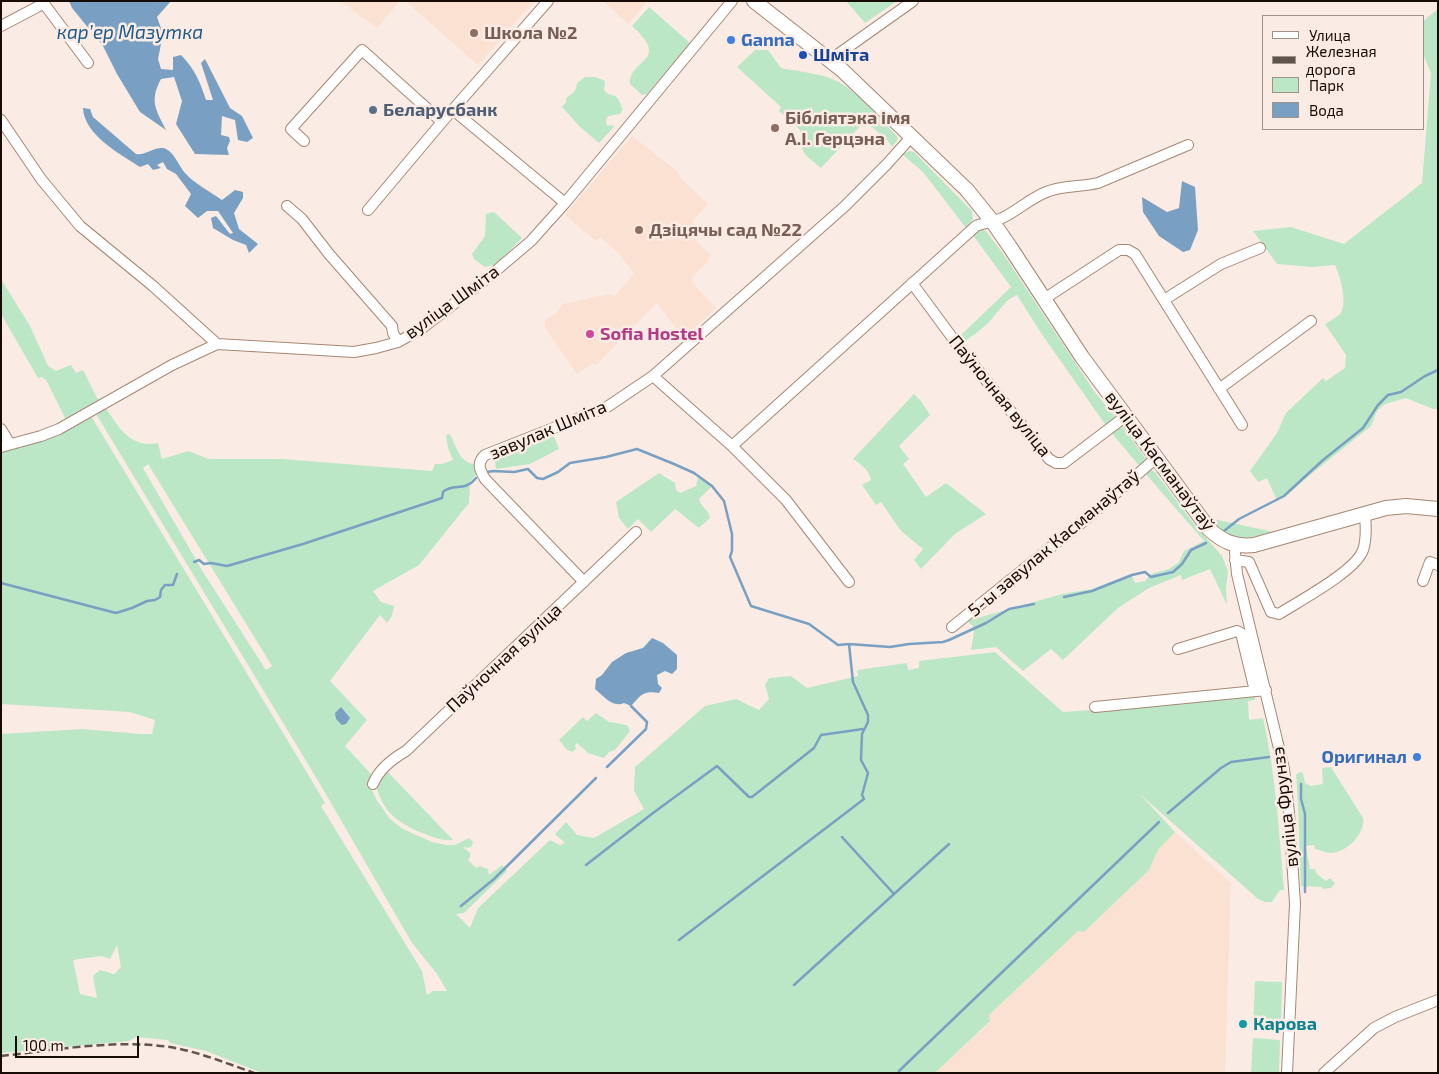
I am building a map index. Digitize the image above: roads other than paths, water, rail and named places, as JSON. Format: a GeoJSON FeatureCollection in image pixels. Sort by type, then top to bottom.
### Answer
{"type":"FeatureCollection","features":[{"type":"Feature","properties":{"kind":"main road","name":"вуліца Касманаўтаў"},"geometry":{"type":"LineString","coordinates":[[754,1],[842,70],[967,190],[992,221],[1082,357],[1209,529],[1226,542],[1236,546]]}},
{"type":"Feature","properties":{"kind":"main road"},"geometry":{"type":"LineString","coordinates":[[1236,546],[1254,545],[1386,508],[1406,506],[1438,509]]}},
{"type":"Feature","properties":{"kind":"street"},"geometry":{"type":"LineString","coordinates":[[368,210],[548,1]]}},
{"type":"Feature","properties":{"kind":"street","name":"вуліца Шміта"},"geometry":{"type":"LineString","coordinates":[[217,344],[354,352],[398,342],[421,328],[531,241],[565,203],[732,1]]}},
{"type":"Feature","properties":{"kind":"street"},"geometry":{"type":"LineString","coordinates":[[830,60],[912,1]]}},
{"type":"Feature","properties":{"kind":"street"},"geometry":{"type":"LineString","coordinates":[[1,26],[41,5],[45,5],[88,63]]}},
{"type":"Feature","properties":{"kind":"street"},"geometry":{"type":"LineString","coordinates":[[304,141],[291,129],[362,50],[442,122]]}},
{"type":"Feature","properties":{"kind":"street"},"geometry":{"type":"LineString","coordinates":[[453,110],[565,203]]}},
{"type":"Feature","properties":{"kind":"street"},"geometry":{"type":"LineString","coordinates":[[1,120],[41,179],[80,226],[153,286],[217,344],[172,365],[60,429],[6,446],[1,429]]}},
{"type":"Feature","properties":{"kind":"street","name":"завулак Шміта"},"geometry":{"type":"LineString","coordinates":[[584,582],[485,479],[480,471],[481,459],[485,455],[607,407],[653,376],[845,206],[912,136]]}},
{"type":"Feature","properties":{"kind":"street"},"geometry":{"type":"LineString","coordinates":[[732,446],[976,226],[1003,218],[1047,191],[1060,187],[1083,187],[1098,183],[1188,145]]}},
{"type":"Feature","properties":{"kind":"street"},"geometry":{"type":"LineString","coordinates":[[287,206],[302,219],[329,254],[392,326],[393,333],[398,342]]}},
{"type":"Feature","properties":{"kind":"street"},"geometry":{"type":"LineString","coordinates":[[1164,300],[1222,264],[1260,248]]}},
{"type":"Feature","properties":{"kind":"street"},"geometry":{"type":"LineString","coordinates":[[1044,299],[1119,250],[1128,250],[1135,254],[1242,425]]}},
{"type":"Feature","properties":{"kind":"street","name":"Паўночная вуліца"},"geometry":{"type":"LineString","coordinates":[[912,283],[957,344],[1050,460],[1056,463],[1064,463],[1126,416]]}},
{"type":"Feature","properties":{"kind":"street"},"geometry":{"type":"LineString","coordinates":[[1219,388],[1312,321]]}},
{"type":"Feature","properties":{"kind":"street"},"geometry":{"type":"LineString","coordinates":[[653,376],[732,446],[786,500],[849,582]]}},
{"type":"Feature","properties":{"kind":"street","name":"5-ы завулак Касманаўтаў"},"geometry":{"type":"LineString","coordinates":[[952,628],[1091,515],[1156,458]]}},
{"type":"Feature","properties":{"kind":"street"},"geometry":{"type":"LineString","coordinates":[[1235,560],[1249,562],[1271,612],[1279,614],[1345,572],[1356,562],[1364,549],[1365,515]]}},
{"type":"Feature","properties":{"kind":"street","name":"Паўночная вуліца"},"geometry":{"type":"LineString","coordinates":[[374,784],[377,776],[392,759],[406,751],[636,532]]}},
{"type":"Feature","properties":{"kind":"street","name":"вуліца Фрунзэ"},"geometry":{"type":"LineString","coordinates":[[1236,546],[1237,574],[1284,769],[1289,812],[1295,897],[1287,1073]]}},
{"type":"Feature","properties":{"kind":"street"},"geometry":{"type":"LineString","coordinates":[[1423,581],[1430,562],[1438,565]]}},
{"type":"Feature","properties":{"kind":"street"},"geometry":{"type":"LineString","coordinates":[[1178,649],[1237,631],[1240,633],[1255,691]]}},
{"type":"Feature","properties":{"kind":"street"},"geometry":{"type":"LineString","coordinates":[[1095,708],[1266,690]]}},
{"type":"Feature","properties":{"kind":"street"},"geometry":{"type":"LineString","coordinates":[[1324,1073],[1374,1028],[1395,1017],[1438,1000]]}},
{"type":"Feature","properties":{"kind":"water","name":"карʼер Мазутка"},"geometry":{"type":"Polygon","coordinates":[[[69,1],[171,1],[157,17],[163,34],[158,59],[161,69],[173,70],[173,57],[181,55],[190,65],[202,87],[206,100],[213,100],[201,63],[205,59],[230,108],[242,116],[253,138],[247,142],[238,140],[235,120],[222,116],[221,135],[229,137],[230,141],[227,148],[229,155],[195,154],[176,124],[182,101],[174,77],[161,79],[155,93],[155,105],[166,130],[140,112],[103,46],[72,8],[69,1]]]}},
{"type":"Feature","properties":{"kind":"water"},"geometry":{"type":"Polygon","coordinates":[[[83,108],[90,109],[93,117],[136,154],[143,154],[159,148],[167,149],[189,177],[222,200],[235,190],[243,192],[243,198],[234,213],[239,229],[258,244],[249,253],[246,245],[233,240],[213,228],[211,218],[216,216],[230,234],[233,233],[218,211],[207,211],[198,218],[185,206],[191,194],[176,174],[167,169],[163,162],[157,165],[161,168],[153,170],[148,164],[140,167],[113,150],[90,127],[85,118],[83,108]]]}},
{"type":"Feature","properties":{"kind":"water"},"geometry":{"type":"Polygon","coordinates":[[[1182,181],[1195,187],[1198,230],[1190,250],[1183,252],[1159,236],[1143,212],[1142,197],[1167,212],[1179,208],[1182,181]]]}},
{"type":"Feature","properties":{"kind":"water"},"geometry":{"type":"Polygon","coordinates":[[[652,638],[663,643],[677,655],[677,669],[672,674],[665,671],[657,675],[658,684],[662,688],[659,693],[649,692],[643,694],[631,706],[624,703],[612,703],[595,689],[596,679],[602,675],[612,662],[626,653],[643,648],[652,638]]]}},
{"type":"Feature","properties":{"kind":"water"},"geometry":{"type":"Polygon","coordinates":[[[341,707],[350,718],[346,724],[342,725],[336,719],[335,713],[341,707]]]}},
{"type":"Feature","properties":{"kind":"waterway"},"geometry":{"type":"LineString","coordinates":[[1224,531],[1239,519],[1284,496],[1323,460],[1363,428],[1378,405],[1388,395],[1401,392],[1438,370]]}},
{"type":"Feature","properties":{"kind":"waterway"},"geometry":{"type":"LineString","coordinates":[[487,472],[514,472],[528,469],[537,478],[543,479],[558,472],[570,463],[637,449],[694,473],[712,486],[724,501],[732,534],[730,557],[751,606],[809,624],[838,645],[890,647],[943,642],[986,623],[1009,609],[1034,604]]}},
{"type":"Feature","properties":{"kind":"waterway"},"geometry":{"type":"LineString","coordinates":[[194,562],[199,560],[204,564],[211,563],[227,566],[303,544],[442,498],[443,492],[447,489],[467,485],[476,478]]}},
{"type":"Feature","properties":{"kind":"waterway"},"geometry":{"type":"LineString","coordinates":[[1064,597],[1092,591],[1132,575],[1145,572],[1151,577],[1173,572],[1182,564],[1191,550],[1206,543]]}},
{"type":"Feature","properties":{"kind":"waterway"},"geometry":{"type":"LineString","coordinates":[[1,583],[116,613],[160,597],[161,590],[165,585],[173,585],[177,574]]}},
{"type":"Feature","properties":{"kind":"waterway"},"geometry":{"type":"LineString","coordinates":[[679,940],[864,799],[862,795],[868,773],[861,760],[862,734],[868,722],[868,715],[853,682],[849,644]]}},
{"type":"Feature","properties":{"kind":"waterway"},"geometry":{"type":"LineString","coordinates":[[607,767],[646,729],[647,722],[631,706]]}},
{"type":"Feature","properties":{"kind":"waterway"},"geometry":{"type":"LineString","coordinates":[[586,865],[717,766],[749,797],[752,797],[814,748],[821,735],[863,729]]}},
{"type":"Feature","properties":{"kind":"waterway"},"geometry":{"type":"LineString","coordinates":[[1168,813],[1221,768],[1231,762],[1269,757]]}},
{"type":"Feature","properties":{"kind":"waterway"},"geometry":{"type":"LineString","coordinates":[[461,906],[494,879],[596,778]]}},
{"type":"Feature","properties":{"kind":"waterway"},"geometry":{"type":"LineString","coordinates":[[1301,784],[1301,799],[1305,814],[1305,892]]}},
{"type":"Feature","properties":{"kind":"waterway"},"geometry":{"type":"LineString","coordinates":[[899,1071],[1159,822]]}},
{"type":"Feature","properties":{"kind":"waterway"},"geometry":{"type":"LineString","coordinates":[[842,837],[894,894]]}},
{"type":"Feature","properties":{"kind":"waterway"},"geometry":{"type":"LineString","coordinates":[[794,985],[949,844]]}},
{"type":"Feature","properties":{"kind":"railway"},"geometry":{"type":"LineString","coordinates":[[1,1056],[86,1046],[149,1045],[191,1052],[254,1073]]}},
{"type":"Feature","properties":{"kind":"place","name":"Школа №2"},"geometry":{"type":"Point","coordinates":[474,33]}},
{"type":"Feature","properties":{"kind":"place","name":"Ganna"},"geometry":{"type":"Point","coordinates":[731,40]}},
{"type":"Feature","properties":{"kind":"place","name":"Шміта"},"geometry":{"type":"Point","coordinates":[803,55]}},
{"type":"Feature","properties":{"kind":"place","name":"Беларусбанк"},"geometry":{"type":"Point","coordinates":[373,110]}},
{"type":"Feature","properties":{"kind":"place","name":"Бібліятэка імя А.І. Герцэна"},"geometry":{"type":"Point","coordinates":[775,128]}},
{"type":"Feature","properties":{"kind":"place","name":"Дзіцячы сад №22"},"geometry":{"type":"Point","coordinates":[639,230]}},
{"type":"Feature","properties":{"kind":"place","name":"Sofia Hostel"},"geometry":{"type":"Point","coordinates":[590,334]}},
{"type":"Feature","properties":{"kind":"place","name":"Оригинал"},"geometry":{"type":"Point","coordinates":[1417,757]}},
{"type":"Feature","properties":{"kind":"place","name":"Карова"},"geometry":{"type":"Point","coordinates":[1243,1024]}}]}
